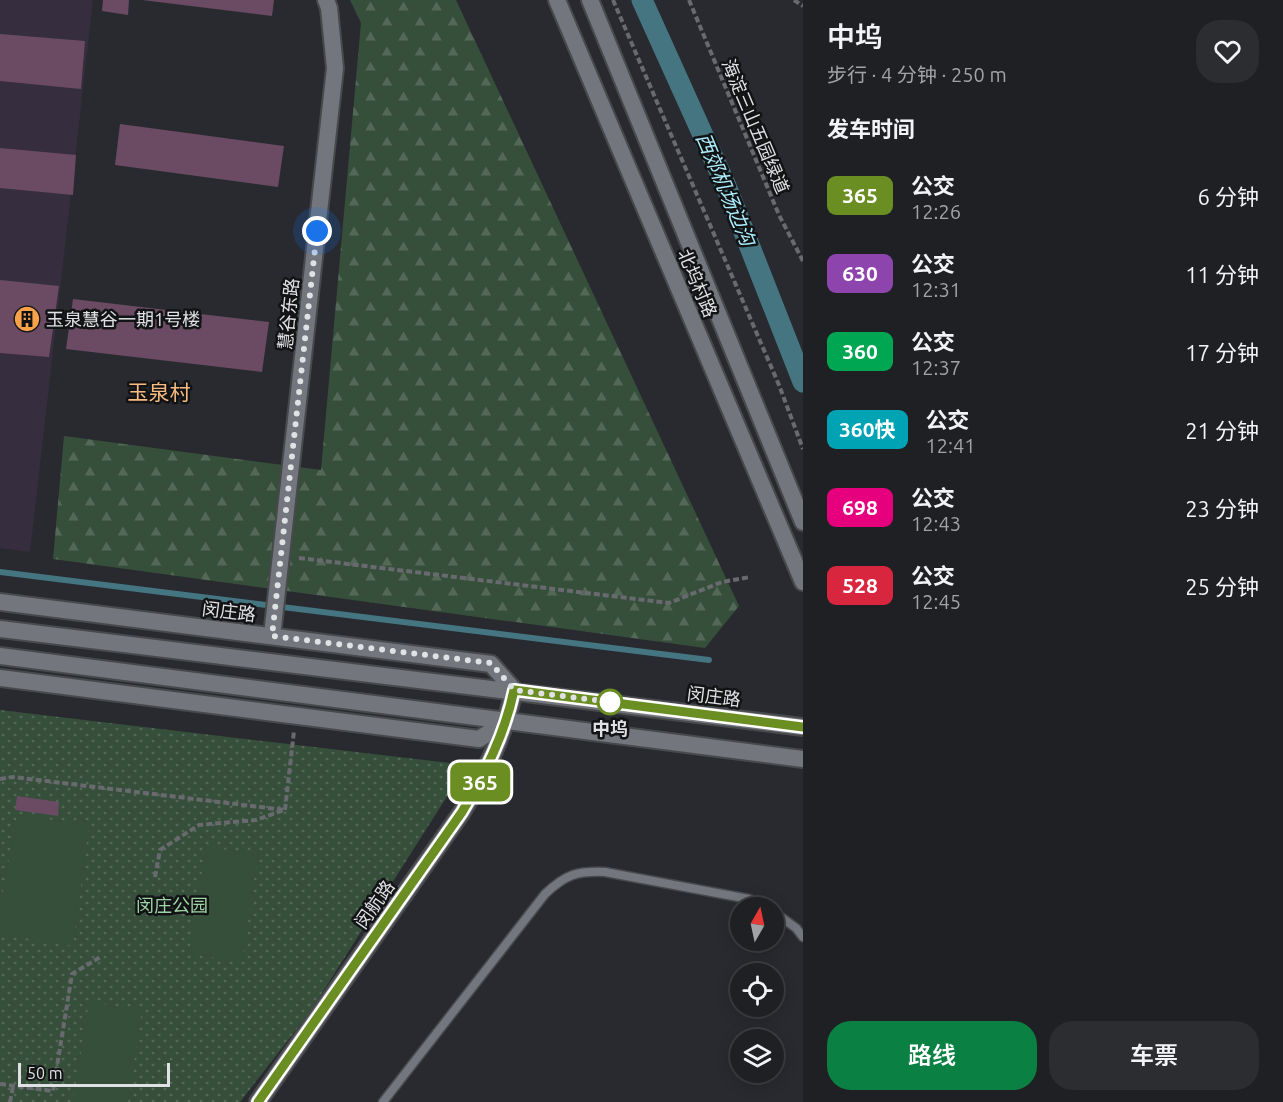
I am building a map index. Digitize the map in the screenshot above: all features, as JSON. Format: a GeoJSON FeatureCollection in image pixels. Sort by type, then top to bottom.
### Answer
{"type":"FeatureCollection","features":[{"type":"Feature","properties":{"kind":"main road","name":"慧谷东路"},"geometry":{"type":"LineString","coordinates":[[272,636],[335,68],[329,8],[326,0]]}},
{"type":"Feature","properties":{"kind":"main road","name":"北坞村路"},"geometry":{"type":"LineString","coordinates":[[557,0],[803,582]]}},
{"type":"Feature","properties":{"kind":"main road","name":"北坞村路"},"geometry":{"type":"LineString","coordinates":[[590,0],[803,522]]}},
{"type":"Feature","properties":{"kind":"main road","name":"闵庄路"},"geometry":{"type":"LineString","coordinates":[[0,602],[491,663],[514,690]]}},
{"type":"Feature","properties":{"kind":"main road","name":"闵庄路"},"geometry":{"type":"LineString","coordinates":[[0,629],[803,727]]}},
{"type":"Feature","properties":{"kind":"main road"},"geometry":{"type":"LineString","coordinates":[[0,656],[803,759]]}},
{"type":"Feature","properties":{"kind":"main road"},"geometry":{"type":"LineString","coordinates":[[0,678],[479,739],[507,721]]}},
{"type":"Feature","properties":{"kind":"main road","name":"闵航路"},"geometry":{"type":"LineString","coordinates":[[258,1102],[462,812],[483,777],[507,721],[514,690]]}},
{"type":"Feature","properties":{"kind":"lane"},"geometry":{"type":"LineString","coordinates":[[383,1102],[545,894],[560,879],[582,872],[605,872],[737,897]]}},
{"type":"Feature","properties":{"kind":"lane"},"geometry":{"type":"LineString","coordinates":[[784,919],[796,928],[803,937]]}},
{"type":"Feature","properties":{"kind":"path","name":"北坞村路"},"geometry":{"type":"LineString","coordinates":[[613,0],[779,385],[803,449]]}},
{"type":"Feature","properties":{"kind":"path","name":"海淀三山五园绿道"},"geometry":{"type":"LineString","coordinates":[[689,0],[779,215],[803,261]]}},
{"type":"Feature","properties":{"kind":"path"},"geometry":{"type":"LineString","coordinates":[[794,0],[803,6]]}},
{"type":"Feature","properties":{"kind":"path"},"geometry":{"type":"LineString","coordinates":[[281,556],[669,603],[722,582],[750,577]]}},
{"type":"Feature","properties":{"kind":"path"},"geometry":{"type":"LineString","coordinates":[[285,810],[296,716]]}},
{"type":"Feature","properties":{"kind":"path"},"geometry":{"type":"LineString","coordinates":[[0,779],[13,777],[285,810]]}},
{"type":"Feature","properties":{"kind":"path"},"geometry":{"type":"LineString","coordinates":[[155,877],[160,850],[199,825],[256,820],[285,810]]}},
{"type":"Feature","properties":{"kind":"path"},"geometry":{"type":"LineString","coordinates":[[0,1084],[53,1091],[72,974],[102,956]]}},
{"type":"Feature","properties":{"kind":"path"},"geometry":{"type":"LineString","coordinates":[[10,1102],[13,1087]]}},
{"type":"Feature","properties":{"kind":"shaded area"},"geometry":{"type":"Polygon","coordinates":[[[0,0],[93,0],[30,552],[0,548],[0,0]]]}},
{"type":"Feature","properties":{"kind":"green space"},"geometry":{"type":"Polygon","coordinates":[[[350,0],[456,0],[739,606],[705,648],[53,559],[64,436],[321,470],[361,23],[350,0]]]}},
{"type":"Feature","properties":{"kind":"green space","name":"闵庄公园"},"geometry":{"type":"Polygon","coordinates":[[[0,710],[467,765],[310,1012],[240,1102],[0,1102],[0,710]]]}},
{"type":"Feature","properties":{"kind":"green space"},"geometry":{"type":"Polygon","coordinates":[[[17,815],[89,825],[73,946],[0,934],[0,908],[17,815]]]}},
{"type":"Feature","properties":{"kind":"green space"},"geometry":{"type":"Polygon","coordinates":[[[206,847],[258,854],[242,963],[189,953],[206,847]]]}},
{"type":"Feature","properties":{"kind":"green space"},"geometry":{"type":"Polygon","coordinates":[[[89,1002],[142,1010],[128,1102],[73,1102],[89,1002]]]}},
{"type":"Feature","properties":{"kind":"building"},"geometry":{"type":"Polygon","coordinates":[[[103,0],[129,0],[128,15],[102,11],[103,0]]]}},
{"type":"Feature","properties":{"kind":"building"},"geometry":{"type":"Polygon","coordinates":[[[142,0],[274,0],[272,16],[142,0]]]}},
{"type":"Feature","properties":{"kind":"building"},"geometry":{"type":"Polygon","coordinates":[[[0,34],[85,41],[81,89],[0,81],[0,34]]]}},
{"type":"Feature","properties":{"kind":"building"},"geometry":{"type":"Polygon","coordinates":[[[120,124],[284,146],[278,187],[115,165],[120,124]]]}},
{"type":"Feature","properties":{"kind":"building"},"geometry":{"type":"Polygon","coordinates":[[[0,148],[76,155],[73,195],[0,188],[0,148]]]}},
{"type":"Feature","properties":{"kind":"building","name":"玉泉慧谷一期1号楼"},"geometry":{"type":"Polygon","coordinates":[[[0,280],[59,286],[49,357],[0,353],[0,280]]]}},
{"type":"Feature","properties":{"kind":"building"},"geometry":{"type":"Polygon","coordinates":[[[73,299],[269,322],[262,372],[66,349],[73,299]]]}},
{"type":"Feature","properties":{"kind":"building"},"geometry":{"type":"Polygon","coordinates":[[[17,796],[59,802],[58,816],[15,810],[17,796]]]}},
{"type":"Feature","properties":{"kind":"waterway","name":"西郊机场边沟"},"geometry":{"type":"LineString","coordinates":[[642,0],[726,186],[803,382]]}},
{"type":"Feature","properties":{"kind":"waterway"},"geometry":{"type":"LineString","coordinates":[[0,572],[709,660]]}},
{"type":"Feature","properties":{"kind":"bus line","name":"365"},"geometry":{"type":"LineString","coordinates":[[258,1102],[462,812],[483,777],[507,721],[514,690],[803,727]]}},
{"type":"Feature","properties":{"kind":"place","name":"玉泉慧谷一期1号楼"},"geometry":{"type":"Point","coordinates":[27,319]}},
{"type":"Feature","properties":{"kind":"place","name":"中坞"},"geometry":{"type":"Point","coordinates":[610,702]}},
{"type":"Feature","properties":{"kind":"district","name":"玉泉村"},"geometry":{"type":"Point","coordinates":[159,392]}},
{"type":"Feature","properties":{"kind":"route"},"geometry":{"type":"LineString","coordinates":[[317,231],[272,636],[491,663],[514,690],[610,702]]}}]}
